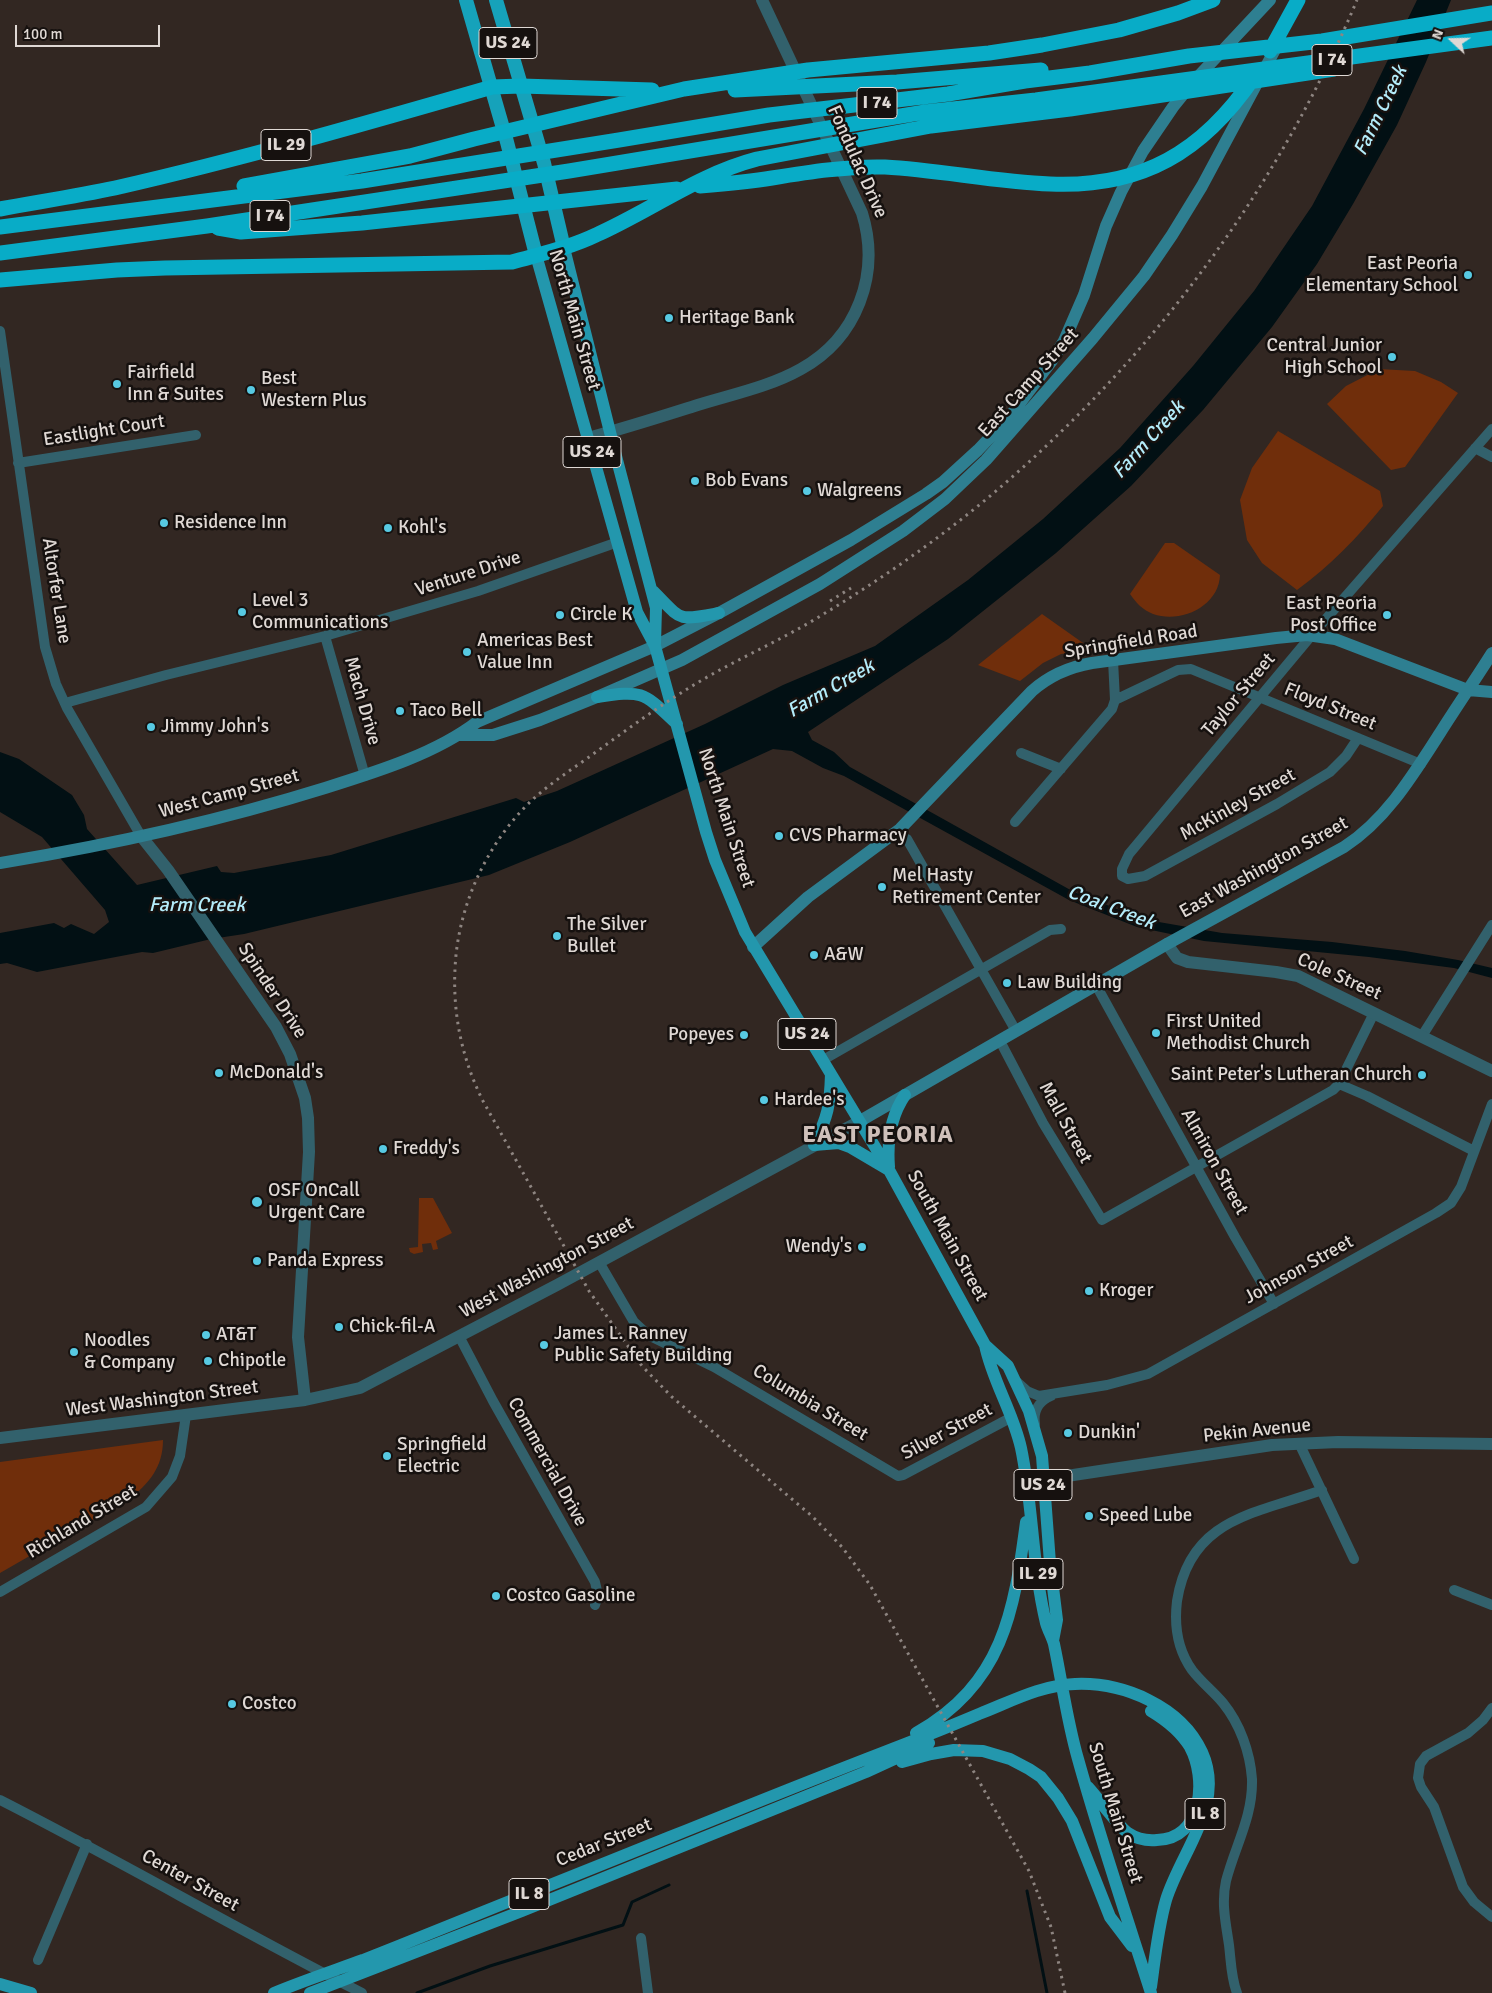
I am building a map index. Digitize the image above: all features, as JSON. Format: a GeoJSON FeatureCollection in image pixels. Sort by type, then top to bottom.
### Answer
{"type":"FeatureCollection","features":[{"type":"Feature","properties":{"kind":"highway","name":"North Main Street"},"geometry":{"type":"LineString","coordinates":[[466,0],[492,87],[536,255]]}},
{"type":"Feature","properties":{"kind":"highway","name":"North Main Street"},"geometry":{"type":"LineString","coordinates":[[496,0],[544,164],[564,248]]}},
{"type":"Feature","properties":{"kind":"highway"},"geometry":{"type":"LineString","coordinates":[[95,216],[258,184],[368,165],[684,89],[772,75],[876,62],[989,53],[1042,45],[1119,30],[1178,13],[1213,0]]}},
{"type":"Feature","properties":{"kind":"highway"},"geometry":{"type":"LineString","coordinates":[[206,226],[241,232],[400,220],[771,178],[826,170],[873,167],[927,170],[1050,184],[1082,184],[1114,180],[1149,169],[1173,157],[1195,144],[1228,113],[1256,73],[1299,0]]}},
{"type":"Feature","properties":{"kind":"highway","name":"I 74"},"geometry":{"type":"LineString","coordinates":[[0,227],[362,181],[769,115],[911,99],[1090,73],[1189,56],[1322,41],[1492,13]]}},
{"type":"Feature","properties":{"kind":"highway","name":"I 74"},"geometry":{"type":"LineString","coordinates":[[0,253],[206,226],[569,171],[925,112],[1177,86],[1488,38]]}},
{"type":"Feature","properties":{"kind":"highway"},"geometry":{"type":"LineString","coordinates":[[521,86],[644,90],[725,90],[897,82],[1061,69],[1090,73]]}},
{"type":"Feature","properties":{"kind":"highway","name":"IL 29"},"geometry":{"type":"LineString","coordinates":[[0,209],[88,194],[186,171],[294,143],[492,87],[521,86]]}},
{"type":"Feature","properties":{"kind":"highway"},"geometry":{"type":"LineString","coordinates":[[0,280],[60,274],[206,267],[512,262],[564,248],[596,235],[731,167],[757,159],[931,126],[1070,109],[1177,86]]}},
{"type":"Feature","properties":{"kind":"main road","name":"East Camp Street"},"geometry":{"type":"LineString","coordinates":[[655,646],[851,540],[926,494],[951,474],[999,428],[1036,382],[1064,341],[1084,295],[1106,226],[1121,192],[1160,124],[1184,94],[1270,0]]}},
{"type":"Feature","properties":{"kind":"main road","name":"East Camp Street"},"geometry":{"type":"LineString","coordinates":[[662,668],[682,660],[774,612],[861,559],[928,512],[986,460],[1120,307],[1172,235],[1211,170],[1265,70],[1299,0]]}},
{"type":"Feature","properties":{"kind":"main road","name":"North Main Street"},"geometry":{"type":"LineString","coordinates":[[564,248],[652,590],[656,608],[655,646]]}},
{"type":"Feature","properties":{"kind":"main road","name":"North Main Street"},"geometry":{"type":"LineString","coordinates":[[536,255],[637,612],[655,646],[662,668],[715,860],[753,947],[860,1120]]}},
{"type":"Feature","properties":{"kind":"main road"},"geometry":{"type":"LineString","coordinates":[[652,590],[672,613],[684,618],[719,613]]}},
{"type":"Feature","properties":{"kind":"main road","name":"Springfield Road"},"geometry":{"type":"LineString","coordinates":[[753,947],[808,896],[886,840],[914,816],[1042,683],[1069,668],[1113,660],[1276,638],[1311,636],[1346,642],[1468,690],[1492,692]]}},
{"type":"Feature","properties":{"kind":"main road","name":"West Camp Street"},"geometry":{"type":"LineString","coordinates":[[0,863],[177,829],[300,796],[365,776],[460,735],[477,722],[655,646]]}},
{"type":"Feature","properties":{"kind":"main road","name":"East Washington Street"},"geometry":{"type":"LineString","coordinates":[[860,1120],[1365,833],[1378,820],[1421,764],[1492,653]]}},
{"type":"Feature","properties":{"kind":"main road","name":"West Camp Street"},"geometry":{"type":"LineString","coordinates":[[460,735],[493,735],[540,720],[598,697],[662,668]]}},
{"type":"Feature","properties":{"kind":"main road"},"geometry":{"type":"LineString","coordinates":[[598,697],[625,693],[650,698],[677,724]]}},
{"type":"Feature","properties":{"kind":"main road"},"geometry":{"type":"LineString","coordinates":[[831,1073],[830,1105],[825,1124],[814,1145],[839,1144],[850,1147],[889,1170]]}},
{"type":"Feature","properties":{"kind":"main road"},"geometry":{"type":"LineString","coordinates":[[889,1170],[888,1150],[891,1125],[899,1104],[905,1095]]}},
{"type":"Feature","properties":{"kind":"main road","name":"South Main Street"},"geometry":{"type":"LineString","coordinates":[[860,1120],[984,1345],[988,1362],[1012,1417],[1027,1482],[1046,1624],[1054,1642],[1066,1712],[1085,1783],[1151,1992]]}},
{"type":"Feature","properties":{"kind":"main road","name":"South Main Street"},"geometry":{"type":"LineString","coordinates":[[984,1345],[1008,1366],[1029,1411],[1044,1466],[1043,1481],[1057,1620],[1054,1642]]}},
{"type":"Feature","properties":{"kind":"main road","name":"IL 8"},"geometry":{"type":"LineString","coordinates":[[865,1766],[936,1722],[969,1693],[990,1663],[1016,1594],[1016,1581],[1029,1504]]}},
{"type":"Feature","properties":{"kind":"main road","name":"IL 8"},"geometry":{"type":"LineString","coordinates":[[865,1766],[1062,1685],[1134,1694],[1172,1715],[1187,1729],[1200,1747],[1206,1761],[1209,1786],[1204,1815],[1175,1876],[1166,1900],[1158,1936],[1151,1992]]}},
{"type":"Feature","properties":{"kind":"main road","name":"IL 8"},"geometry":{"type":"LineString","coordinates":[[1085,1783],[1127,1832],[1148,1841],[1167,1839],[1179,1833],[1193,1817],[1199,1797],[1200,1778],[1196,1762],[1190,1748],[1177,1730],[1148,1709],[1102,1689]]}},
{"type":"Feature","properties":{"kind":"main road"},"geometry":{"type":"LineString","coordinates":[[865,1766],[954,1750],[983,1751],[1004,1756],[1041,1777],[1058,1798],[1072,1821],[1110,1917],[1138,1954]]}},
{"type":"Feature","properties":{"kind":"main road","name":"Cedar Street"},"geometry":{"type":"LineString","coordinates":[[280,1990],[364,1959],[693,1826],[865,1766]]}},
{"type":"Feature","properties":{"kind":"main road","name":"Cedar Street"},"geometry":{"type":"LineString","coordinates":[[310,1993],[699,1839],[865,1766]]}},
{"type":"Feature","properties":{"kind":"main road"},"geometry":{"type":"LineString","coordinates":[[0,1984],[31,1993]]}},
{"type":"Feature","properties":{"kind":"street","name":"Fondulac Drive"},"geometry":{"type":"LineString","coordinates":[[588,438],[781,378],[816,360],[838,341],[856,314],[868,274],[868,236],[862,213],[762,0]]}},
{"type":"Feature","properties":{"kind":"street","name":"Altorfer Lane"},"geometry":{"type":"LineString","coordinates":[[0,331],[45,647],[56,684],[65,704],[141,836]]}},
{"type":"Feature","properties":{"kind":"street","name":"Taylor Street"},"geometry":{"type":"LineString","coordinates":[[1122,876],[1122,869],[1129,854],[1311,636],[1492,429]]}},
{"type":"Feature","properties":{"kind":"street","name":"Eastlight Court"},"geometry":{"type":"LineString","coordinates":[[18,463],[196,435]]}},
{"type":"Feature","properties":{"kind":"street"},"geometry":{"type":"LineString","coordinates":[[1475,448],[1492,457]]}},
{"type":"Feature","properties":{"kind":"street","name":"Venture Drive"},"geometry":{"type":"LineString","coordinates":[[65,704],[166,675],[325,636],[478,591],[618,542]]}},
{"type":"Feature","properties":{"kind":"street","name":"Mach Drive"},"geometry":{"type":"LineString","coordinates":[[325,636],[365,776]]}},
{"type":"Feature","properties":{"kind":"street"},"geometry":{"type":"LineString","coordinates":[[1015,822],[1112,709],[1115,700],[1113,660]]}},
{"type":"Feature","properties":{"kind":"street","name":"Floyd Street"},"geometry":{"type":"LineString","coordinates":[[1115,700],[1154,680],[1185,669],[1199,672],[1421,764]]}},
{"type":"Feature","properties":{"kind":"street","name":"McKinley Street"},"geometry":{"type":"LineString","coordinates":[[1122,876],[1128,879],[1145,876],[1277,804],[1330,772],[1346,756],[1358,738]]}},
{"type":"Feature","properties":{"kind":"street"},"geometry":{"type":"LineString","coordinates":[[1021,752],[1061,768]]}},
{"type":"Feature","properties":{"kind":"street","name":"Spinder Drive"},"geometry":{"type":"LineString","coordinates":[[141,836],[168,870],[276,1027],[290,1054],[305,1098],[308,1118],[309,1152],[298,1337],[304,1400]]}},
{"type":"Feature","properties":{"kind":"street"},"geometry":{"type":"LineString","coordinates":[[907,839],[1016,1032]]}},
{"type":"Feature","properties":{"kind":"street"},"geometry":{"type":"LineString","coordinates":[[1422,1036],[1492,925]]}},
{"type":"Feature","properties":{"kind":"street"},"geometry":{"type":"LineString","coordinates":[[823,1060],[1050,930],[1061,929]]}},
{"type":"Feature","properties":{"kind":"street","name":"Cole Street"},"geometry":{"type":"LineString","coordinates":[[1167,944],[1177,958],[1188,962],[1298,976],[1492,1071]]}},
{"type":"Feature","properties":{"kind":"street","name":"Almiron Street"},"geometry":{"type":"LineString","coordinates":[[1096,985],[1274,1304]]}},
{"type":"Feature","properties":{"kind":"street"},"geometry":{"type":"LineString","coordinates":[[1197,1167],[1325,1096],[1339,1084],[1374,1013]]}},
{"type":"Feature","properties":{"kind":"street","name":"Mall Street"},"geometry":{"type":"LineString","coordinates":[[1000,1041],[1043,1123],[1102,1220],[1197,1167]]}},
{"type":"Feature","properties":{"kind":"street"},"geometry":{"type":"LineString","coordinates":[[1339,1084],[1367,1096],[1474,1152]]}},
{"type":"Feature","properties":{"kind":"street","name":"Johnson Street"},"geometry":{"type":"LineString","coordinates":[[1014,1379],[1025,1390],[1036,1396],[1115,1384],[1148,1374],[1446,1207],[1454,1199],[1461,1187],[1492,1104]]}},
{"type":"Feature","properties":{"kind":"street","name":"West Washington Street"},"geometry":{"type":"LineString","coordinates":[[0,1438],[304,1400],[360,1388],[599,1262],[860,1120]]}},
{"type":"Feature","properties":{"kind":"street","name":"Columbia Street"},"geometry":{"type":"LineString","coordinates":[[599,1262],[634,1322],[648,1336],[714,1367],[898,1476]]}},
{"type":"Feature","properties":{"kind":"street","name":"Commercial Drive"},"geometry":{"type":"LineString","coordinates":[[459,1336],[493,1401],[595,1582],[598,1595],[595,1605]]}},
{"type":"Feature","properties":{"kind":"street","name":"Johnson Street"},"geometry":{"type":"LineString","coordinates":[[1036,1433],[1034,1419],[1038,1405],[1044,1399],[1060,1393]]}},
{"type":"Feature","properties":{"kind":"street","name":"Richland Street"},"geometry":{"type":"LineString","coordinates":[[0,1592],[146,1507],[172,1477],[180,1456],[186,1415]]}},
{"type":"Feature","properties":{"kind":"street","name":"Silver Street"},"geometry":{"type":"LineString","coordinates":[[898,1476],[1012,1417]]}},
{"type":"Feature","properties":{"kind":"street","name":"Pekin Avenue"},"geometry":{"type":"LineString","coordinates":[[1027,1482],[1242,1449],[1299,1443],[1474,1442],[1492,1444]]}},
{"type":"Feature","properties":{"kind":"street"},"geometry":{"type":"LineString","coordinates":[[1299,1443],[1354,1559]]}},
{"type":"Feature","properties":{"kind":"street"},"geometry":{"type":"LineString","coordinates":[[1237,1993],[1232,1977],[1223,1904],[1226,1882],[1246,1826],[1250,1805],[1251,1768],[1244,1741],[1234,1719],[1223,1703],[1192,1669],[1180,1646],[1176,1622],[1177,1605],[1183,1576],[1189,1562],[1199,1547],[1210,1536],[1230,1522],[1256,1511],[1322,1490]]}},
{"type":"Feature","properties":{"kind":"street"},"geometry":{"type":"LineString","coordinates":[[1454,1590],[1492,1605]]}},
{"type":"Feature","properties":{"kind":"street"},"geometry":{"type":"LineString","coordinates":[[1492,1708],[1476,1727],[1454,1742],[1426,1756],[1419,1768],[1419,1782],[1434,1807],[1463,1887],[1474,1902],[1492,1917]]}},
{"type":"Feature","properties":{"kind":"street","name":"Center Street"},"geometry":{"type":"LineString","coordinates":[[0,1800],[87,1844],[362,1993]]}},
{"type":"Feature","properties":{"kind":"street"},"geometry":{"type":"LineString","coordinates":[[38,1960],[87,1844]]}},
{"type":"Feature","properties":{"kind":"street"},"geometry":{"type":"LineString","coordinates":[[641,1938],[648,1993]]}},
{"type":"Feature","properties":{"kind":"shaded area"},"geometry":{"type":"Polygon","coordinates":[[[1379,369],[1415,371],[1441,382],[1458,393],[1405,467],[1391,470],[1327,404],[1346,386],[1379,369]]]}},
{"type":"Feature","properties":{"kind":"shaded area"},"geometry":{"type":"Polygon","coordinates":[[[1278,431],[1380,491],[1383,506],[1343,551],[1297,590],[1262,563],[1247,540],[1240,500],[1252,468],[1278,431]]]}},
{"type":"Feature","properties":{"kind":"shaded area"},"geometry":{"type":"Polygon","coordinates":[[[1165,543],[1174,543],[1220,575],[1218,586],[1213,596],[1197,610],[1175,616],[1153,614],[1140,606],[1130,594],[1165,543]]]}},
{"type":"Feature","properties":{"kind":"shaded area"},"geometry":{"type":"Polygon","coordinates":[[[1042,614],[1093,650],[1061,654],[1043,663],[1020,681],[978,665],[1042,614]]]}},
{"type":"Feature","properties":{"kind":"shaded area"},"geometry":{"type":"Polygon","coordinates":[[[419,1198],[433,1198],[452,1233],[436,1241],[438,1249],[433,1250],[431,1243],[422,1244],[423,1252],[414,1254],[410,1252],[409,1248],[418,1247],[419,1198]]]}},
{"type":"Feature","properties":{"kind":"shaded area"},"geometry":{"type":"Polygon","coordinates":[[[163,1440],[158,1467],[154,1474],[129,1499],[0,1573],[0,1462],[163,1440]]]}},
{"type":"Feature","properties":{"kind":"water","name":"Farm Creek"},"geometry":{"type":"Polygon","coordinates":[[[1417,0],[1451,0],[1426,62],[1397,125],[1317,264],[1272,327],[1203,410],[1131,486],[1056,553],[948,639],[808,732],[812,740],[834,752],[850,767],[1074,892],[1117,909],[1153,921],[1222,933],[1332,942],[1458,960],[1492,968],[1492,978],[1454,968],[1369,957],[1204,941],[1137,927],[1069,900],[844,776],[823,768],[792,751],[773,749],[570,842],[489,875],[244,934],[211,939],[153,953],[142,952],[37,972],[7,963],[0,964],[0,933],[54,923],[64,928],[71,924],[94,934],[109,922],[105,910],[42,837],[0,812],[0,752],[19,759],[72,795],[84,815],[87,829],[137,885],[217,866],[221,872],[234,873],[331,855],[516,798],[524,802],[557,791],[705,724],[783,685],[875,646],[968,580],[1043,519],[1120,448],[1193,366],[1254,291],[1312,206],[1364,109],[1417,0]]]}},
{"type":"Feature","properties":{"kind":"waterway"},"geometry":{"type":"LineString","coordinates":[[417,1993],[490,1966],[623,1925],[632,1902],[669,1885]]}},
{"type":"Feature","properties":{"kind":"waterway"},"geometry":{"type":"LineString","coordinates":[[1027,1891],[1047,1993]]}},
{"type":"Feature","properties":{"kind":"railway"},"geometry":{"type":"LineString","coordinates":[[1065,1993],[1051,1927],[1029,1871],[870,1585],[842,1547],[813,1517],[672,1397],[642,1366],[589,1291],[483,1101],[468,1066],[456,1011],[455,974],[459,934],[471,892],[490,853],[515,818],[538,795],[651,712],[709,676],[780,639],[847,600],[919,551],[966,516],[1011,478],[1117,374],[1166,318],[1211,259],[1253,198],[1291,134],[1326,68],[1357,0]]}},
{"type":"Feature","properties":{"kind":"railway"},"geometry":{"type":"LineString","coordinates":[[830,601],[851,588]]}},
{"type":"Feature","properties":{"kind":"place","name":"East Peoria Elementary School"},"geometry":{"type":"Point","coordinates":[1468,275]}},
{"type":"Feature","properties":{"kind":"place","name":"Heritage Bank"},"geometry":{"type":"Point","coordinates":[669,318]}},
{"type":"Feature","properties":{"kind":"place","name":"Central Junior High School"},"geometry":{"type":"Point","coordinates":[1392,357]}},
{"type":"Feature","properties":{"kind":"place","name":"Fairfield Inn & Suites"},"geometry":{"type":"Point","coordinates":[117,384]}},
{"type":"Feature","properties":{"kind":"place","name":"Best Western Plus"},"geometry":{"type":"Point","coordinates":[251,390]}},
{"type":"Feature","properties":{"kind":"place","name":"Bob Evans"},"geometry":{"type":"Point","coordinates":[695,481]}},
{"type":"Feature","properties":{"kind":"place","name":"Walgreens"},"geometry":{"type":"Point","coordinates":[807,491]}},
{"type":"Feature","properties":{"kind":"place","name":"Residence Inn"},"geometry":{"type":"Point","coordinates":[164,523]}},
{"type":"Feature","properties":{"kind":"place","name":"Kohl's"},"geometry":{"type":"Point","coordinates":[388,528]}},
{"type":"Feature","properties":{"kind":"place","name":"Level 3 Communications"},"geometry":{"type":"Point","coordinates":[242,612]}},
{"type":"Feature","properties":{"kind":"place","name":"Circle K"},"geometry":{"type":"Point","coordinates":[560,615]}},
{"type":"Feature","properties":{"kind":"place","name":"East Peoria Post Office"},"geometry":{"type":"Point","coordinates":[1387,615]}},
{"type":"Feature","properties":{"kind":"place","name":"Americas Best Value Inn"},"geometry":{"type":"Point","coordinates":[467,652]}},
{"type":"Feature","properties":{"kind":"place","name":"Taco Bell"},"geometry":{"type":"Point","coordinates":[400,711]}},
{"type":"Feature","properties":{"kind":"place","name":"Jimmy John's"},"geometry":{"type":"Point","coordinates":[151,727]}},
{"type":"Feature","properties":{"kind":"place","name":"CVS Pharmacy"},"geometry":{"type":"Point","coordinates":[779,836]}},
{"type":"Feature","properties":{"kind":"place","name":"Mel Hasty Retirement Center"},"geometry":{"type":"Point","coordinates":[882,887]}},
{"type":"Feature","properties":{"kind":"place","name":"The Silver Bullet"},"geometry":{"type":"Point","coordinates":[557,936]}},
{"type":"Feature","properties":{"kind":"place","name":"A&W"},"geometry":{"type":"Point","coordinates":[814,955]}},
{"type":"Feature","properties":{"kind":"place","name":"Law Building"},"geometry":{"type":"Point","coordinates":[1007,983]}},
{"type":"Feature","properties":{"kind":"place","name":"First United Methodist Church"},"geometry":{"type":"Point","coordinates":[1156,1033]}},
{"type":"Feature","properties":{"kind":"place","name":"Popeyes"},"geometry":{"type":"Point","coordinates":[744,1035]}},
{"type":"Feature","properties":{"kind":"place","name":"McDonald's"},"geometry":{"type":"Point","coordinates":[219,1073]}},
{"type":"Feature","properties":{"kind":"place","name":"Saint Peter's Lutheran Church"},"geometry":{"type":"Point","coordinates":[1422,1075]}},
{"type":"Feature","properties":{"kind":"place","name":"Hardee's"},"geometry":{"type":"Point","coordinates":[764,1100]}},
{"type":"Feature","properties":{"kind":"place","name":"Freddy's"},"geometry":{"type":"Point","coordinates":[383,1149]}},
{"type":"Feature","properties":{"kind":"place","name":"OSF OnCall Urgent Care"},"geometry":{"type":"Point","coordinates":[257,1202]}},
{"type":"Feature","properties":{"kind":"place","name":"Wendy's"},"geometry":{"type":"Point","coordinates":[862,1247]}},
{"type":"Feature","properties":{"kind":"place","name":"Panda Express"},"geometry":{"type":"Point","coordinates":[257,1261]}},
{"type":"Feature","properties":{"kind":"place","name":"Kroger"},"geometry":{"type":"Point","coordinates":[1089,1291]}},
{"type":"Feature","properties":{"kind":"place","name":"Chick-fil-A"},"geometry":{"type":"Point","coordinates":[339,1327]}},
{"type":"Feature","properties":{"kind":"place","name":"AT&T"},"geometry":{"type":"Point","coordinates":[206,1335]}},
{"type":"Feature","properties":{"kind":"place","name":"James L. Ranney Public Safety Building"},"geometry":{"type":"Point","coordinates":[544,1345]}},
{"type":"Feature","properties":{"kind":"place","name":"Noodles & Company"},"geometry":{"type":"Point","coordinates":[74,1352]}},
{"type":"Feature","properties":{"kind":"place","name":"Chipotle"},"geometry":{"type":"Point","coordinates":[208,1361]}},
{"type":"Feature","properties":{"kind":"place","name":"Dunkin'"},"geometry":{"type":"Point","coordinates":[1068,1433]}},
{"type":"Feature","properties":{"kind":"place","name":"Springfield Electric"},"geometry":{"type":"Point","coordinates":[387,1456]}},
{"type":"Feature","properties":{"kind":"place","name":"Speed Lube"},"geometry":{"type":"Point","coordinates":[1089,1516]}},
{"type":"Feature","properties":{"kind":"place","name":"Costco Gasoline"},"geometry":{"type":"Point","coordinates":[496,1596]}},
{"type":"Feature","properties":{"kind":"place","name":"Costco"},"geometry":{"type":"Point","coordinates":[232,1704]}},
{"type":"Feature","properties":{"kind":"district","name":"EAST PEORIA"},"geometry":{"type":"Point","coordinates":[878,1136]}},
{"type":"Feature","properties":{"kind":"water label","name":"Coal Creek"},"geometry":{"type":"Point","coordinates":[1111,908]}}]}
